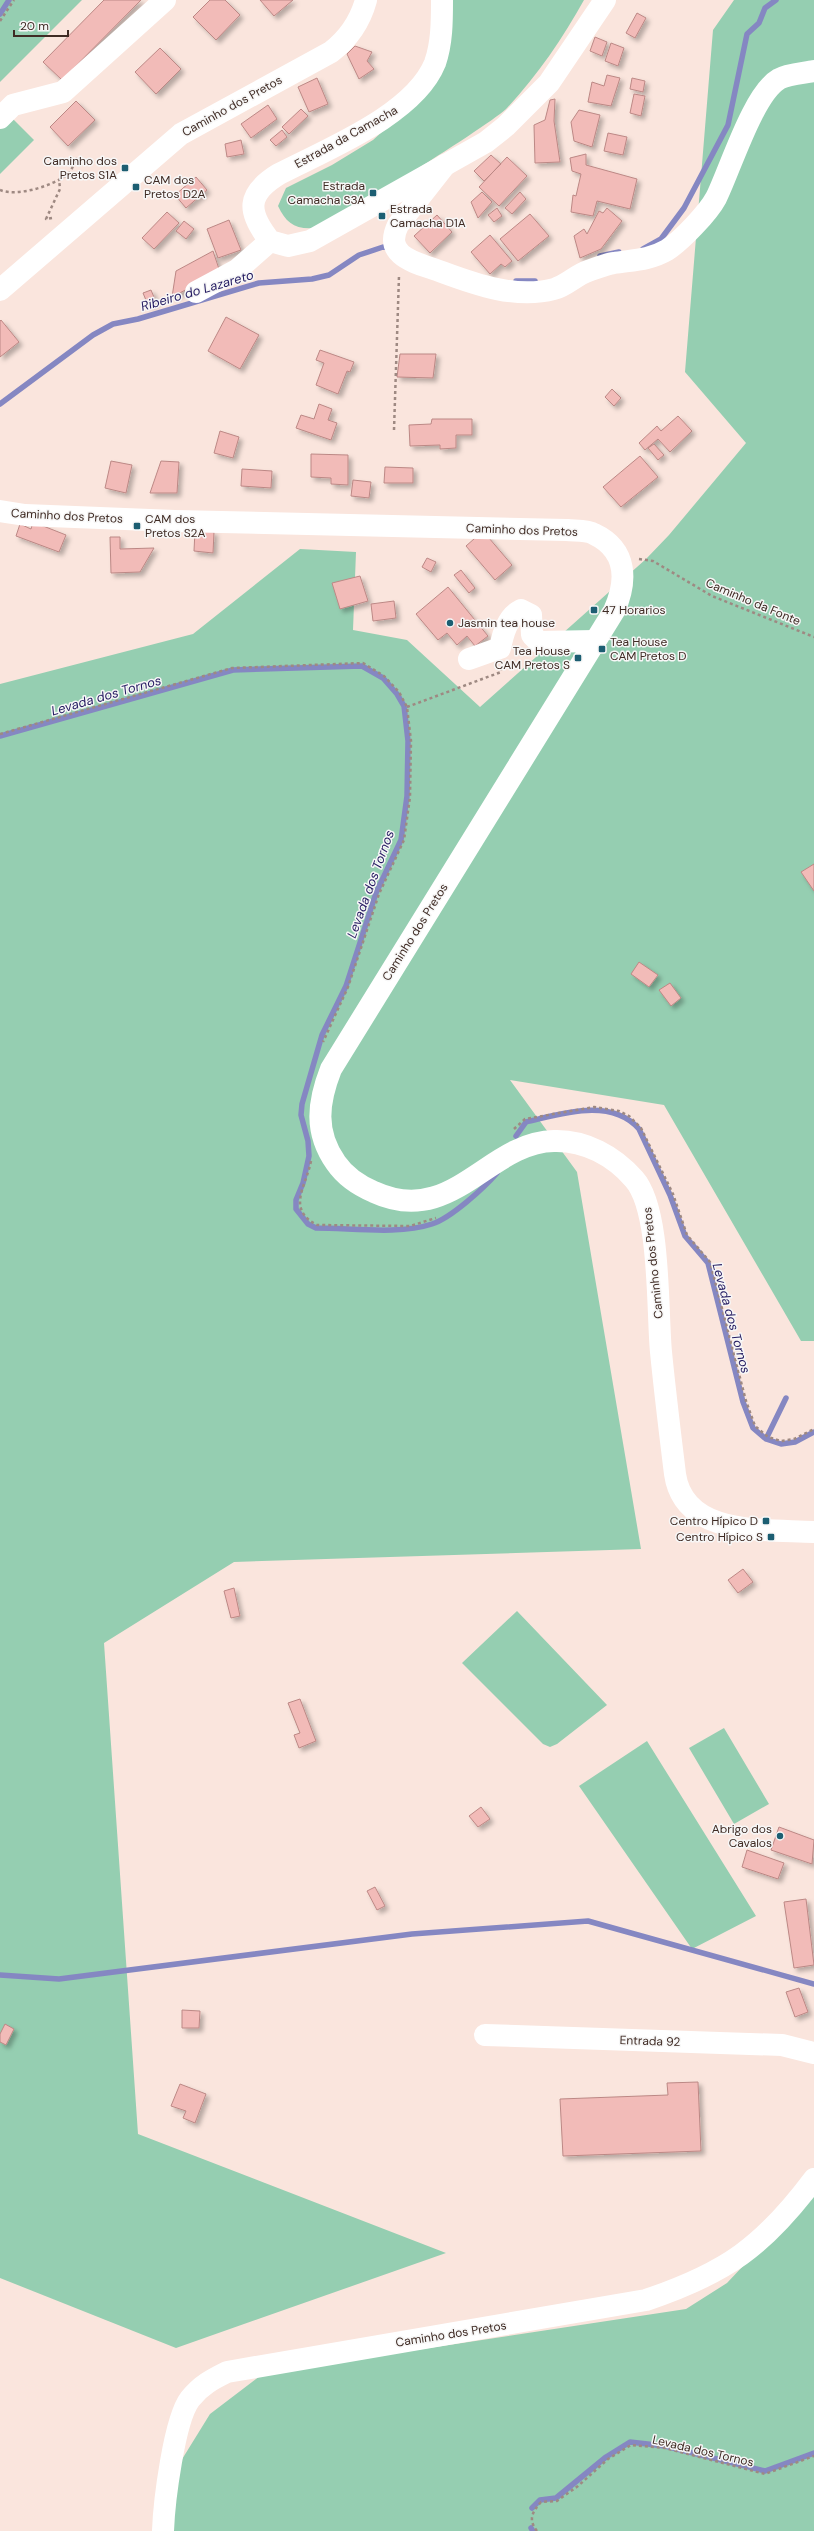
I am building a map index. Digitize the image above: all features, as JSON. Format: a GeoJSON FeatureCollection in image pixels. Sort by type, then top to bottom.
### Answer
{"type":"FeatureCollection","features":[{"type":"Feature","properties":{"kind":"main road"},"geometry":{"type":"LineString","coordinates":[[0,118],[13,105],[63,92],[165,0]]}},
{"type":"Feature","properties":{"kind":"main road","name":"Caminho dos Pretos"},"geometry":{"type":"LineString","coordinates":[[0,290],[181,134],[330,52],[341,44],[358,23],[366,0]]}},
{"type":"Feature","properties":{"kind":"main road","name":"Estrada da Camacha"},"geometry":{"type":"LineString","coordinates":[[270,241],[253,215],[253,202],[259,190],[264,183],[381,120],[416,93],[434,63],[442,31],[442,0]]}},
{"type":"Feature","properties":{"kind":"main road"},"geometry":{"type":"LineString","coordinates":[[196,292],[237,270],[270,241],[288,246],[310,241],[486,142],[530,104],[549,84],[605,0]]}},
{"type":"Feature","properties":{"kind":"main road"},"geometry":{"type":"LineString","coordinates":[[445,164],[398,225],[393,235],[396,249],[445,273],[492,288],[526,293],[555,289],[580,273],[613,263],[653,258],[668,250],[684,236],[715,200],[756,104],[779,79],[814,71]]}},
{"type":"Feature","properties":{"kind":"main road","name":"Caminho dos Pretos"},"geometry":{"type":"LineString","coordinates":[[0,511],[25,515],[175,521],[567,530],[593,533],[603,539],[616,553],[622,566],[624,579],[621,595],[595,642],[331,1069],[321,1093],[321,1127],[324,1140],[337,1164],[357,1183],[382,1196],[409,1201],[422,1200],[448,1192],[513,1152],[539,1143],[554,1141],[589,1146],[614,1160],[635,1180],[646,1201],[651,1224],[662,1358],[675,1474],[680,1493],[692,1509],[714,1522],[746,1527],[814,1532]]}},
{"type":"Feature","properties":{"kind":"main road"},"geometry":{"type":"LineString","coordinates":[[469,659],[500,648],[508,622],[515,613],[521,610],[530,615],[532,635],[539,642],[595,642]]}},
{"type":"Feature","properties":{"kind":"main road","name":"Entrada 92"},"geometry":{"type":"LineString","coordinates":[[485,2036],[782,2045],[814,2053]]}},
{"type":"Feature","properties":{"kind":"main road","name":"Caminho dos Pretos"},"geometry":{"type":"LineString","coordinates":[[163,2531],[179,2422],[190,2399],[206,2382],[227,2372],[646,2300],[683,2288],[725,2267],[748,2252],[774,2228],[814,2179]]}},
{"type":"Feature","properties":{"kind":"path"},"geometry":{"type":"LineString","coordinates":[[0,21],[14,0]]}},
{"type":"Feature","properties":{"kind":"path"},"geometry":{"type":"LineString","coordinates":[[0,190],[20,194],[59,179],[69,173],[77,158]]}},
{"type":"Feature","properties":{"kind":"path"},"geometry":{"type":"LineString","coordinates":[[59,179],[60,189],[46,219],[59,218]]}},
{"type":"Feature","properties":{"kind":"path"},"geometry":{"type":"LineString","coordinates":[[394,430],[396,249]]}},
{"type":"Feature","properties":{"kind":"path","name":"Caminho da Fonte"},"geometry":{"type":"LineString","coordinates":[[622,566],[640,558],[653,561],[712,596],[814,638]]}},
{"type":"Feature","properties":{"kind":"path"},"geometry":{"type":"LineString","coordinates":[[407,707],[501,672],[500,648]]}},
{"type":"Feature","properties":{"kind":"path"},"geometry":{"type":"LineString","coordinates":[[0,734],[232,668],[363,663],[384,676],[399,692],[407,707],[411,741],[410,781],[404,840],[379,894],[348,987],[323,1043]]}},
{"type":"Feature","properties":{"kind":"path"},"geometry":{"type":"LineString","coordinates":[[509,1132],[525,1120],[594,1107],[618,1111],[635,1121],[641,1128],[673,1194],[687,1235],[710,1262],[746,1401],[755,1426],[768,1437],[781,1441],[794,1439],[814,1429]]}},
{"type":"Feature","properties":{"kind":"path"},"geometry":{"type":"LineString","coordinates":[[311,1157],[305,1184],[299,1201],[299,1208],[310,1222],[317,1225],[410,1226],[433,1221],[439,1216]]}},
{"type":"Feature","properties":{"kind":"path","name":"Levada dos Tornos"},"geometry":{"type":"LineString","coordinates":[[537,2531],[532,2519],[534,2510],[541,2502],[557,2501],[578,2486],[608,2459],[630,2445],[665,2448],[765,2474],[814,2456]]}},
{"type":"Feature","properties":{"kind":"green space"},"geometry":{"type":"Polygon","coordinates":[[[0,0],[82,0],[0,82],[0,0]]]}},
{"type":"Feature","properties":{"kind":"green space"},"geometry":{"type":"Polygon","coordinates":[[[451,0],[584,0],[539,70],[518,96],[496,117],[412,172],[327,223],[316,228],[302,228],[292,224],[284,217],[278,206],[286,188],[332,165],[373,140],[414,103],[451,0]]]}},
{"type":"Feature","properties":{"kind":"green space"},"geometry":{"type":"Polygon","coordinates":[[[734,0],[814,0],[814,1341],[801,1341],[664,1105],[510,1080],[577,1172],[641,1549],[234,1562],[104,1643],[138,2134],[446,2253],[176,2348],[0,2278],[0,684],[193,634],[300,549],[356,552],[353,630],[407,640],[480,707],[646,559],[669,535],[746,443],[685,372],[713,30],[734,0]]]}},
{"type":"Feature","properties":{"kind":"green space"},"geometry":{"type":"Polygon","coordinates":[[[11,117],[34,140],[0,174],[0,128],[11,117]]]}},
{"type":"Feature","properties":{"kind":"green space"},"geometry":{"type":"Polygon","coordinates":[[[517,1611],[607,1705],[557,1744],[550,1747],[543,1744],[462,1663],[517,1611]]]}},
{"type":"Feature","properties":{"kind":"green space"},"geometry":{"type":"Polygon","coordinates":[[[724,1728],[769,1804],[734,1824],[689,1748],[724,1728]]]}},
{"type":"Feature","properties":{"kind":"green space"},"geometry":{"type":"Polygon","coordinates":[[[647,1741],[756,1916],[692,1949],[579,1786],[647,1741]]]}},
{"type":"Feature","properties":{"kind":"green space"},"geometry":{"type":"Polygon","coordinates":[[[814,2191],[814,2531],[172,2531],[176,2469],[210,2414],[264,2373],[686,2309],[727,2283],[814,2191]]]}},
{"type":"Feature","properties":{"kind":"building"},"geometry":{"type":"Polygon","coordinates":[[[104,0],[141,0],[62,80],[43,62],[104,0]]]}},
{"type":"Feature","properties":{"kind":"building"},"geometry":{"type":"Polygon","coordinates":[[[210,0],[225,0],[240,15],[216,40],[193,17],[210,0]]]}},
{"type":"Feature","properties":{"kind":"building"},"geometry":{"type":"Polygon","coordinates":[[[260,0],[293,0],[274,16],[260,0]]]}},
{"type":"Feature","properties":{"kind":"building"},"geometry":{"type":"Polygon","coordinates":[[[637,13],[646,18],[635,38],[626,33],[637,13]]]}},
{"type":"Feature","properties":{"kind":"building"},"geometry":{"type":"Polygon","coordinates":[[[595,37],[607,42],[602,56],[590,51],[595,37]]]}},
{"type":"Feature","properties":{"kind":"building"},"geometry":{"type":"Polygon","coordinates":[[[611,43],[624,48],[618,66],[605,61],[611,43]]]}},
{"type":"Feature","properties":{"kind":"building"},"geometry":{"type":"Polygon","coordinates":[[[355,46],[372,52],[367,61],[374,69],[359,79],[347,54],[355,46]]]}},
{"type":"Feature","properties":{"kind":"building"},"geometry":{"type":"Polygon","coordinates":[[[160,48],[181,69],[156,94],[135,72],[160,48]]]}},
{"type":"Feature","properties":{"kind":"building"},"geometry":{"type":"Polygon","coordinates":[[[607,75],[620,78],[611,106],[588,102],[592,82],[604,86],[607,75]]]}},
{"type":"Feature","properties":{"kind":"building"},"geometry":{"type":"Polygon","coordinates":[[[317,78],[328,104],[309,112],[298,87],[317,78]]]}},
{"type":"Feature","properties":{"kind":"building"},"geometry":{"type":"Polygon","coordinates":[[[632,78],[645,81],[643,92],[630,89],[632,78]]]}},
{"type":"Feature","properties":{"kind":"building"},"geometry":{"type":"Polygon","coordinates":[[[634,94],[645,96],[641,116],[630,113],[634,94]]]}},
{"type":"Feature","properties":{"kind":"building"},"geometry":{"type":"Polygon","coordinates":[[[555,99],[554,121],[560,162],[535,163],[534,125],[545,120],[550,100],[555,99]]]}},
{"type":"Feature","properties":{"kind":"building"},"geometry":{"type":"Polygon","coordinates":[[[76,101],[95,120],[68,146],[50,127],[76,101]]]}},
{"type":"Feature","properties":{"kind":"building"},"geometry":{"type":"Polygon","coordinates":[[[268,105],[277,119],[251,138],[241,124],[268,105]]]}},
{"type":"Feature","properties":{"kind":"building"},"geometry":{"type":"Polygon","coordinates":[[[301,109],[308,116],[289,134],[282,127],[301,109]]]}},
{"type":"Feature","properties":{"kind":"building"},"geometry":{"type":"Polygon","coordinates":[[[579,110],[600,115],[592,147],[574,141],[571,122],[579,110]]]}},
{"type":"Feature","properties":{"kind":"building"},"geometry":{"type":"Polygon","coordinates":[[[282,130],[287,137],[276,146],[270,140],[282,130]]]}},
{"type":"Feature","properties":{"kind":"building"},"geometry":{"type":"Polygon","coordinates":[[[608,133],[627,137],[623,155],[604,151],[608,133]]]}},
{"type":"Feature","properties":{"kind":"building"},"geometry":{"type":"Polygon","coordinates":[[[241,140],[244,154],[227,157],[225,144],[241,140]]]}},
{"type":"Feature","properties":{"kind":"building"},"geometry":{"type":"Polygon","coordinates":[[[586,154],[586,165],[637,179],[630,209],[597,201],[593,216],[571,212],[573,195],[576,196],[581,174],[572,171],[570,158],[586,154]]]}},
{"type":"Feature","properties":{"kind":"building"},"geometry":{"type":"Polygon","coordinates":[[[491,155],[501,164],[484,181],[474,171],[491,155]]]}},
{"type":"Feature","properties":{"kind":"building"},"geometry":{"type":"Polygon","coordinates":[[[507,157],[527,176],[499,206],[479,187],[507,157]]]}},
{"type":"Feature","properties":{"kind":"building"},"geometry":{"type":"Polygon","coordinates":[[[196,177],[207,190],[186,208],[175,195],[196,177]]]}},
{"type":"Feature","properties":{"kind":"building"},"geometry":{"type":"Polygon","coordinates":[[[482,192],[492,202],[478,218],[471,202],[482,192]]]}},
{"type":"Feature","properties":{"kind":"building"},"geometry":{"type":"Polygon","coordinates":[[[520,192],[526,199],[512,214],[505,208],[520,192]]]}},
{"type":"Feature","properties":{"kind":"building"},"geometry":{"type":"Polygon","coordinates":[[[497,208],[502,216],[494,222],[488,215],[497,208]]]}},
{"type":"Feature","properties":{"kind":"building"},"geometry":{"type":"Polygon","coordinates":[[[607,208],[622,221],[601,249],[580,258],[574,236],[584,229],[587,234],[599,211],[603,213],[607,208]]]}},
{"type":"Feature","properties":{"kind":"building"},"geometry":{"type":"Polygon","coordinates":[[[167,212],[179,223],[154,249],[142,238],[167,212]]]}},
{"type":"Feature","properties":{"kind":"building"},"geometry":{"type":"Polygon","coordinates":[[[530,214],[549,236],[518,261],[500,239],[530,214]]]}},
{"type":"Feature","properties":{"kind":"building"},"geometry":{"type":"Polygon","coordinates":[[[437,215],[452,232],[430,253],[414,236],[437,215]]]}},
{"type":"Feature","properties":{"kind":"building"},"geometry":{"type":"Polygon","coordinates":[[[229,220],[241,250],[218,258],[207,229],[229,220]]]}},
{"type":"Feature","properties":{"kind":"building"},"geometry":{"type":"Polygon","coordinates":[[[184,221],[194,229],[186,239],[176,231],[184,221]]]}},
{"type":"Feature","properties":{"kind":"building"},"geometry":{"type":"Polygon","coordinates":[[[490,235],[512,261],[505,267],[501,264],[490,274],[471,252],[490,235]]]}},
{"type":"Feature","properties":{"kind":"building"},"geometry":{"type":"Polygon","coordinates":[[[213,251],[220,272],[172,297],[176,271],[213,251]]]}},
{"type":"Feature","properties":{"kind":"building"},"geometry":{"type":"Polygon","coordinates":[[[151,290],[156,302],[148,305],[143,293],[151,290]]]}},
{"type":"Feature","properties":{"kind":"building"},"geometry":{"type":"Polygon","coordinates":[[[226,317],[259,335],[240,369],[208,351],[226,317]]]}},
{"type":"Feature","properties":{"kind":"building"},"geometry":{"type":"Polygon","coordinates":[[[1,320],[19,342],[0,357],[0,321],[1,320]]]}},
{"type":"Feature","properties":{"kind":"building"},"geometry":{"type":"Polygon","coordinates":[[[320,350],[354,362],[350,372],[347,371],[338,394],[316,385],[324,363],[316,360],[320,350]]]}},
{"type":"Feature","properties":{"kind":"building"},"geometry":{"type":"Polygon","coordinates":[[[400,354],[436,354],[433,378],[397,377],[400,354]]]}},
{"type":"Feature","properties":{"kind":"building"},"geometry":{"type":"Polygon","coordinates":[[[612,389],[621,398],[614,406],[605,397],[612,389]]]}},
{"type":"Feature","properties":{"kind":"building"},"geometry":{"type":"Polygon","coordinates":[[[319,404],[332,409],[328,420],[337,423],[331,440],[296,428],[301,415],[314,419],[319,404]]]}},
{"type":"Feature","properties":{"kind":"building"},"geometry":{"type":"Polygon","coordinates":[[[678,416],[692,431],[670,452],[658,439],[645,450],[639,443],[657,426],[661,431],[678,416]]]}},
{"type":"Feature","properties":{"kind":"building"},"geometry":{"type":"Polygon","coordinates":[[[432,419],[472,419],[472,435],[456,435],[456,448],[440,449],[440,445],[410,446],[409,425],[431,424],[432,419]]]}},
{"type":"Feature","properties":{"kind":"building"},"geometry":{"type":"Polygon","coordinates":[[[220,431],[239,437],[233,458],[214,453],[220,431]]]}},
{"type":"Feature","properties":{"kind":"building"},"geometry":{"type":"Polygon","coordinates":[[[654,444],[664,455],[658,460],[648,448],[654,444]]]}},
{"type":"Feature","properties":{"kind":"building"},"geometry":{"type":"Polygon","coordinates":[[[311,454],[348,455],[348,485],[331,484],[331,478],[311,477],[311,454]]]}},
{"type":"Feature","properties":{"kind":"building"},"geometry":{"type":"Polygon","coordinates":[[[640,456],[658,477],[621,507],[603,487],[640,456]]]}},
{"type":"Feature","properties":{"kind":"building"},"geometry":{"type":"Polygon","coordinates":[[[111,461],[132,465],[126,493],[105,488],[111,461]]]}},
{"type":"Feature","properties":{"kind":"building"},"geometry":{"type":"Polygon","coordinates":[[[161,461],[179,462],[177,493],[150,493],[161,461]]]}},
{"type":"Feature","properties":{"kind":"building"},"geometry":{"type":"Polygon","coordinates":[[[385,467],[413,468],[413,483],[384,483],[385,467]]]}},
{"type":"Feature","properties":{"kind":"building"},"geometry":{"type":"Polygon","coordinates":[[[242,469],[272,471],[271,488],[241,486],[242,469]]]}},
{"type":"Feature","properties":{"kind":"building"},"geometry":{"type":"Polygon","coordinates":[[[353,480],[371,482],[369,498],[351,496],[353,480]]]}},
{"type":"Feature","properties":{"kind":"building"},"geometry":{"type":"Polygon","coordinates":[[[33,522],[66,535],[59,552],[16,536],[20,524],[31,529],[33,522]]]}},
{"type":"Feature","properties":{"kind":"building"},"geometry":{"type":"Polygon","coordinates":[[[195,530],[214,532],[213,553],[194,551],[195,530]]]}},
{"type":"Feature","properties":{"kind":"building"},"geometry":{"type":"Polygon","coordinates":[[[483,531],[512,565],[495,580],[466,546],[483,531]]]}},
{"type":"Feature","properties":{"kind":"building"},"geometry":{"type":"Polygon","coordinates":[[[110,537],[120,537],[120,549],[154,548],[140,572],[111,573],[110,537]]]}},
{"type":"Feature","properties":{"kind":"building"},"geometry":{"type":"Polygon","coordinates":[[[427,558],[436,562],[431,572],[422,567],[427,558]]]}},
{"type":"Feature","properties":{"kind":"building"},"geometry":{"type":"Polygon","coordinates":[[[461,570],[475,588],[469,593],[454,575],[461,570]]]}},
{"type":"Feature","properties":{"kind":"building"},"geometry":{"type":"Polygon","coordinates":[[[360,576],[368,601],[340,609],[332,583],[360,576]]]}},
{"type":"Feature","properties":{"kind":"building","name":"Jasmin tea house"},"geometry":{"type":"Polygon","coordinates":[[[448,587],[488,636],[475,646],[467,636],[457,645],[447,633],[438,640],[416,614],[448,587]]]}},
{"type":"Feature","properties":{"kind":"building"},"geometry":{"type":"Polygon","coordinates":[[[394,601],[396,618],[373,621],[371,604],[394,601]]]}},
{"type":"Feature","properties":{"kind":"building"},"geometry":{"type":"Polygon","coordinates":[[[814,864],[814,891],[801,872],[814,864]]]}},
{"type":"Feature","properties":{"kind":"building"},"geometry":{"type":"Polygon","coordinates":[[[639,962],[658,975],[649,987],[631,974],[639,962]]]}},
{"type":"Feature","properties":{"kind":"building"},"geometry":{"type":"Polygon","coordinates":[[[670,983],[681,998],[671,1006],[659,990],[670,983]]]}},
{"type":"Feature","properties":{"kind":"building"},"geometry":{"type":"Polygon","coordinates":[[[743,1569],[753,1582],[738,1593],[728,1580],[743,1569]]]}},
{"type":"Feature","properties":{"kind":"building"},"geometry":{"type":"Polygon","coordinates":[[[234,1588],[240,1616],[231,1618],[224,1591],[234,1588]]]}},
{"type":"Feature","properties":{"kind":"building"},"geometry":{"type":"Polygon","coordinates":[[[300,1699],[316,1741],[299,1748],[294,1735],[300,1733],[288,1703],[300,1699]]]}},
{"type":"Feature","properties":{"kind":"building"},"geometry":{"type":"Polygon","coordinates":[[[481,1807],[490,1819],[478,1827],[469,1816],[481,1807]]]}},
{"type":"Feature","properties":{"kind":"building"},"geometry":{"type":"Polygon","coordinates":[[[779,1827],[814,1840],[812,1864],[771,1850],[779,1827]]]}},
{"type":"Feature","properties":{"kind":"building"},"geometry":{"type":"Polygon","coordinates":[[[747,1850],[784,1863],[778,1879],[742,1867],[747,1850]]]}},
{"type":"Feature","properties":{"kind":"building"},"geometry":{"type":"Polygon","coordinates":[[[375,1887],[385,1906],[377,1910],[367,1891],[375,1887]]]}},
{"type":"Feature","properties":{"kind":"building"},"geometry":{"type":"Polygon","coordinates":[[[806,1899],[814,1965],[794,1968],[784,1902],[806,1899]]]}},
{"type":"Feature","properties":{"kind":"building"},"geometry":{"type":"Polygon","coordinates":[[[799,1988],[808,2012],[795,2017],[786,1992],[799,1988]]]}},
{"type":"Feature","properties":{"kind":"building"},"geometry":{"type":"Polygon","coordinates":[[[182,2010],[200,2011],[199,2028],[182,2028],[182,2010]]]}},
{"type":"Feature","properties":{"kind":"building"},"geometry":{"type":"Polygon","coordinates":[[[5,2024],[14,2029],[6,2045],[0,2042],[0,2034],[5,2024]]]}},
{"type":"Feature","properties":{"kind":"building"},"geometry":{"type":"Polygon","coordinates":[[[698,2082],[701,2151],[563,2156],[560,2099],[668,2095],[667,2083],[698,2082]]]}},
{"type":"Feature","properties":{"kind":"building"},"geometry":{"type":"Polygon","coordinates":[[[180,2084],[206,2094],[195,2123],[183,2118],[186,2111],[171,2106],[180,2084]]]}},
{"type":"Feature","properties":{"kind":"waterway","name":"Levada dos Tornos"},"geometry":{"type":"LineString","coordinates":[[0,14],[9,0]]}},
{"type":"Feature","properties":{"kind":"waterway","name":"Ribeiro do Lazareto"},"geometry":{"type":"LineString","coordinates":[[643,249],[661,239],[684,208],[728,125],[747,34],[759,23],[765,8],[776,0]]}},
{"type":"Feature","properties":{"kind":"waterway","name":"Ribeiro do Lazareto"},"geometry":{"type":"LineString","coordinates":[[0,404],[93,335],[113,324],[138,319],[259,283],[312,279],[329,275],[359,255],[383,247],[390,248]]}},
{"type":"Feature","properties":{"kind":"waterway","name":"Ribeiro do Lazareto"},"geometry":{"type":"LineString","coordinates":[[600,256],[619,252]]}},
{"type":"Feature","properties":{"kind":"waterway","name":"Ribeiro do Lazareto"},"geometry":{"type":"LineString","coordinates":[[516,281],[535,281]]}},
{"type":"Feature","properties":{"kind":"waterway","name":"Levada dos Tornos"},"geometry":{"type":"LineString","coordinates":[[0,736],[233,670],[362,666],[383,678],[397,694],[404,706],[408,741],[407,796],[401,840],[376,893],[346,986],[322,1035],[302,1104],[301,1115],[308,1141],[309,1156],[303,1183],[296,1200],[296,1209],[308,1224],[316,1228],[390,1230],[419,1227],[440,1221],[448,1216],[476,1194],[497,1173]]}},
{"type":"Feature","properties":{"kind":"waterway","name":"Levada dos Tornos"},"geometry":{"type":"LineString","coordinates":[[516,1136],[526,1122],[554,1115],[585,1110],[614,1113],[628,1119],[639,1129],[670,1195],[685,1236],[708,1263],[743,1402],[753,1428],[766,1439],[781,1444],[795,1442],[814,1432]]}},
{"type":"Feature","properties":{"kind":"waterway"},"geometry":{"type":"LineString","coordinates":[[766,1439],[786,1398]]}},
{"type":"Feature","properties":{"kind":"waterway"},"geometry":{"type":"LineString","coordinates":[[0,1975],[59,1979],[412,1934],[588,1921],[814,1984]]}},
{"type":"Feature","properties":{"kind":"waterway","name":"Levada dos Tornos"},"geometry":{"type":"LineString","coordinates":[[532,2508],[540,2500],[556,2498],[606,2457],[630,2442],[665,2446],[765,2471],[814,2453]]}},
{"type":"Feature","properties":{"kind":"place","name":"Caminho dos Pretos S1A"},"geometry":{"type":"Point","coordinates":[125,168]}},
{"type":"Feature","properties":{"kind":"place","name":"CAM dos Pretos D2A"},"geometry":{"type":"Point","coordinates":[136,187]}},
{"type":"Feature","properties":{"kind":"place","name":"Estrada Camacha S3A"},"geometry":{"type":"Point","coordinates":[373,193]}},
{"type":"Feature","properties":{"kind":"place","name":"Estrada Camacha D1A"},"geometry":{"type":"Point","coordinates":[382,216]}},
{"type":"Feature","properties":{"kind":"place","name":"CAM dos Pretos S2A"},"geometry":{"type":"Point","coordinates":[137,526]}},
{"type":"Feature","properties":{"kind":"place","name":"47 Horarios"},"geometry":{"type":"Point","coordinates":[594,610]}},
{"type":"Feature","properties":{"kind":"place","name":"Jasmin tea house"},"geometry":{"type":"Point","coordinates":[450,623]}},
{"type":"Feature","properties":{"kind":"place","name":"Tea House CAM Pretos D"},"geometry":{"type":"Point","coordinates":[602,649]}},
{"type":"Feature","properties":{"kind":"place","name":"Tea House CAM Pretos S"},"geometry":{"type":"Point","coordinates":[578,658]}},
{"type":"Feature","properties":{"kind":"place","name":"Centro Hípico D"},"geometry":{"type":"Point","coordinates":[766,1521]}},
{"type":"Feature","properties":{"kind":"place","name":"Centro Hípico S"},"geometry":{"type":"Point","coordinates":[771,1537]}},
{"type":"Feature","properties":{"kind":"place","name":"Abrigo dos Cavalos"},"geometry":{"type":"Point","coordinates":[780,1836]}}]}
